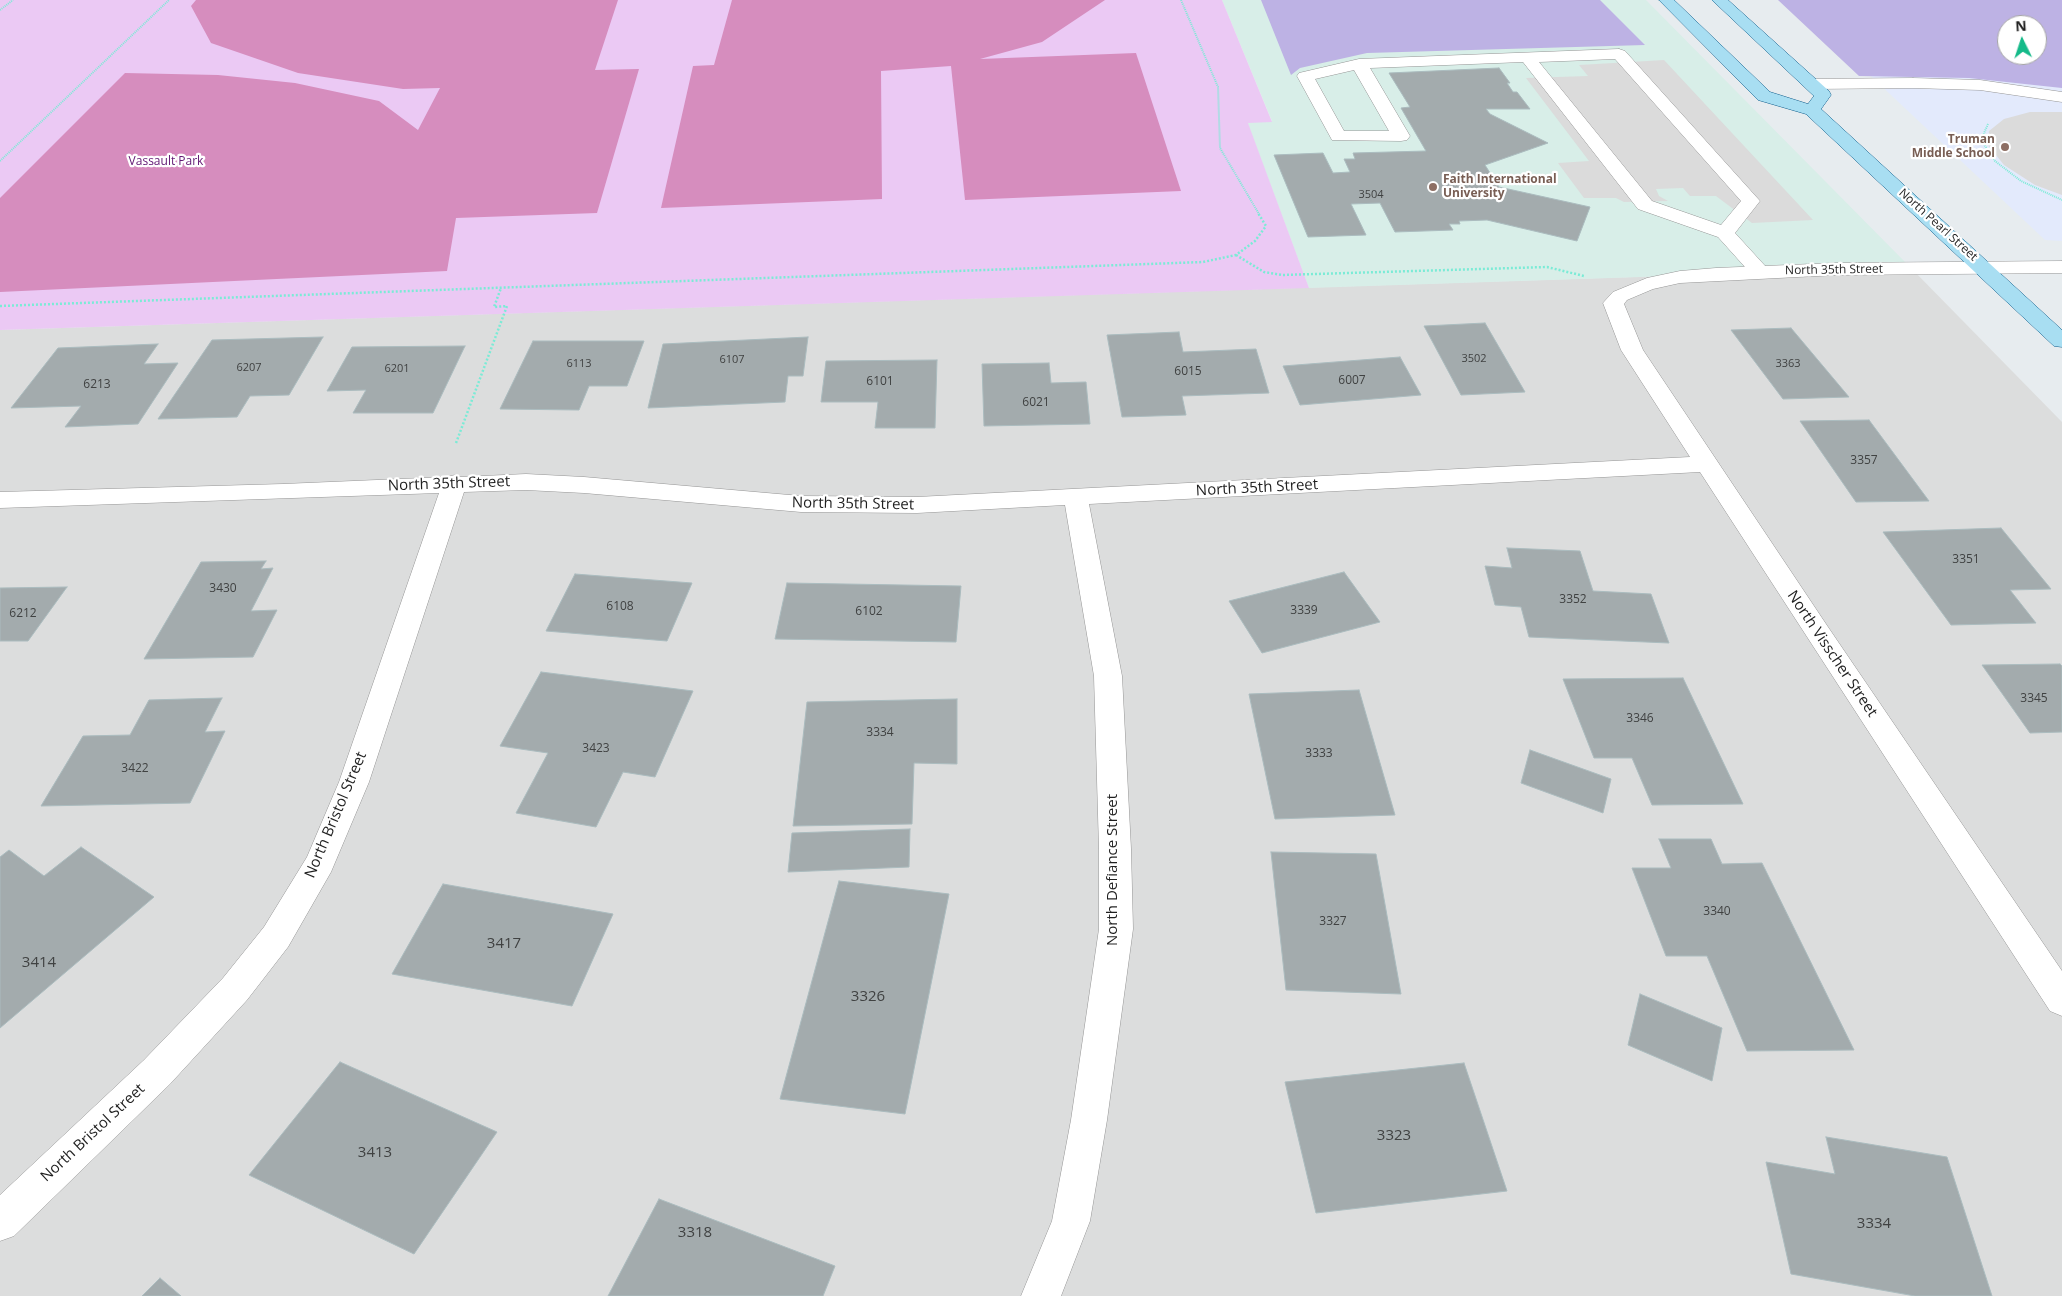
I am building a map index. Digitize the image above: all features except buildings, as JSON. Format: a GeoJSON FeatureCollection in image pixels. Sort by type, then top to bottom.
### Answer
{"type":"FeatureCollection","features":[{"type":"Feature","properties":{"kind":"main road","name":"North Pearl Street"},"geometry":{"type":"LineString","coordinates":[[1666,0],[1764,96],[1812,110],[1984,266],[2062,341]]}},
{"type":"Feature","properties":{"kind":"main road"},"geometry":{"type":"LineString","coordinates":[[1719,0],[1823,95],[1812,110]]}},
{"type":"Feature","properties":{"kind":"street"},"geometry":{"type":"LineString","coordinates":[[1359,64],[1401,136],[1338,136],[1305,76],[1359,64],[1619,54],[1751,201],[1725,233]]}},
{"type":"Feature","properties":{"kind":"street"},"geometry":{"type":"LineString","coordinates":[[1527,57],[1645,205],[1725,233],[1760,272]]}},
{"type":"Feature","properties":{"kind":"street"},"geometry":{"type":"LineString","coordinates":[[1812,84],[1904,83],[1980,85],[2062,96]]}},
{"type":"Feature","properties":{"kind":"street","name":"North 35th Street"},"geometry":{"type":"LineString","coordinates":[[1623,296],[1647,284],[1680,277],[1760,272],[1984,266],[2062,267]]}},
{"type":"Feature","properties":{"kind":"street","name":"North Visscher Street"},"geometry":{"type":"LineString","coordinates":[[1623,296],[1632,350],[2062,1000]]}},
{"type":"Feature","properties":{"kind":"street","name":"North 35th Street"},"geometry":{"type":"LineString","coordinates":[[0,500],[283,492],[448,483],[526,482],[584,485],[801,504],[917,505],[1706,464]]}},
{"type":"Feature","properties":{"kind":"street","name":"North Bristol Street"},"geometry":{"type":"LineString","coordinates":[[0,1222],[158,1072],[235,989],[276,937],[320,863],[354,782],[448,483]]}},
{"type":"Feature","properties":{"kind":"street","name":"North Defiance Street"},"geometry":{"type":"LineString","coordinates":[[1041,1296],[1071,1221],[1089,1120],[1116,929],[1115,849],[1108,676],[1076,498]]}},
{"type":"Feature","properties":{"kind":"path"},"geometry":{"type":"LineString","coordinates":[[0,10],[13,0]]}},
{"type":"Feature","properties":{"kind":"path"},"geometry":{"type":"LineString","coordinates":[[0,161],[169,0]]}},
{"type":"Feature","properties":{"kind":"path"},"geometry":{"type":"LineString","coordinates":[[0,306],[1202,262],[1236,255],[1255,241],[1266,226],[1220,148],[1218,87],[1181,0]]}},
{"type":"Feature","properties":{"kind":"path"},"geometry":{"type":"LineString","coordinates":[[1995,119],[1987,125],[1981,140],[1995,161],[2021,180],[2062,200]]}},
{"type":"Feature","properties":{"kind":"path"},"geometry":{"type":"LineString","coordinates":[[1236,255],[1264,272],[1282,275],[1547,267],[1623,296]]}},
{"type":"Feature","properties":{"kind":"path"},"geometry":{"type":"LineString","coordinates":[[448,483],[507,306],[494,307],[501,288]]}},
{"type":"Feature","properties":{"kind":"shaded area"},"geometry":{"type":"Polygon","coordinates":[[[1222,0],[1646,0],[1911,268],[1309,288],[1247,122],[1272,121],[1222,0]]]}},
{"type":"Feature","properties":{"kind":"shaded area"},"geometry":{"type":"Polygon","coordinates":[[[1261,0],[1600,0],[1645,45],[1367,53],[1300,68],[1291,75],[1261,0]]]}},
{"type":"Feature","properties":{"kind":"shaded area"},"geometry":{"type":"Polygon","coordinates":[[[1778,0],[2062,0],[2062,88],[1969,78],[1859,76],[1778,0]]]}},
{"type":"Feature","properties":{"kind":"shaded area","name":"Truman Middle School"},"geometry":{"type":"Polygon","coordinates":[[[1790,0],[2062,0],[2062,241],[2045,240],[1790,0]]]}},
{"type":"Feature","properties":{"kind":"shaded area"},"geometry":{"type":"Polygon","coordinates":[[[1664,60],[1813,220],[1752,223],[1716,196],[1690,196],[1683,188],[1656,189],[1659,196],[1668,201],[1624,202],[1616,198],[1584,198],[1558,163],[1589,161],[1526,78],[1588,76],[1579,65],[1664,60]]]}},
{"type":"Feature","properties":{"kind":"shaded area"},"geometry":{"type":"Polygon","coordinates":[[[2030,112],[2062,112],[2062,195],[2035,185],[2004,165],[1988,145],[1989,131],[2004,119],[2030,112]]]}},
{"type":"Feature","properties":{"kind":"shaded area"},"geometry":{"type":"Polygon","coordinates":[[[1911,268],[2062,422],[2062,1296],[0,1296],[0,330],[1911,268]]]}},
{"type":"Feature","properties":{"kind":"green space","name":"Vassault Park"},"geometry":{"type":"Polygon","coordinates":[[[0,0],[1222,0],[1272,122],[1248,123],[1309,288],[0,330],[0,0]]]}},
{"type":"Feature","properties":{"kind":"green space"},"geometry":{"type":"Polygon","coordinates":[[[196,0],[618,0],[595,70],[639,69],[597,213],[456,218],[447,271],[0,292],[0,198],[125,73],[218,75],[295,83],[379,101],[418,130],[440,88],[403,89],[298,73],[211,43],[191,6],[196,0]]]}},
{"type":"Feature","properties":{"kind":"green space"},"geometry":{"type":"Polygon","coordinates":[[[732,0],[1105,0],[1042,42],[980,59],[1136,53],[1181,191],[965,200],[951,66],[881,71],[882,199],[661,208],[693,66],[714,65],[732,0]]]}},
{"type":"Feature","properties":{"kind":"place","name":"Truman Middle School"},"geometry":{"type":"Point","coordinates":[2005,147]}},
{"type":"Feature","properties":{"kind":"place","name":"Faith International University"},"geometry":{"type":"Point","coordinates":[1433,187]}}]}
